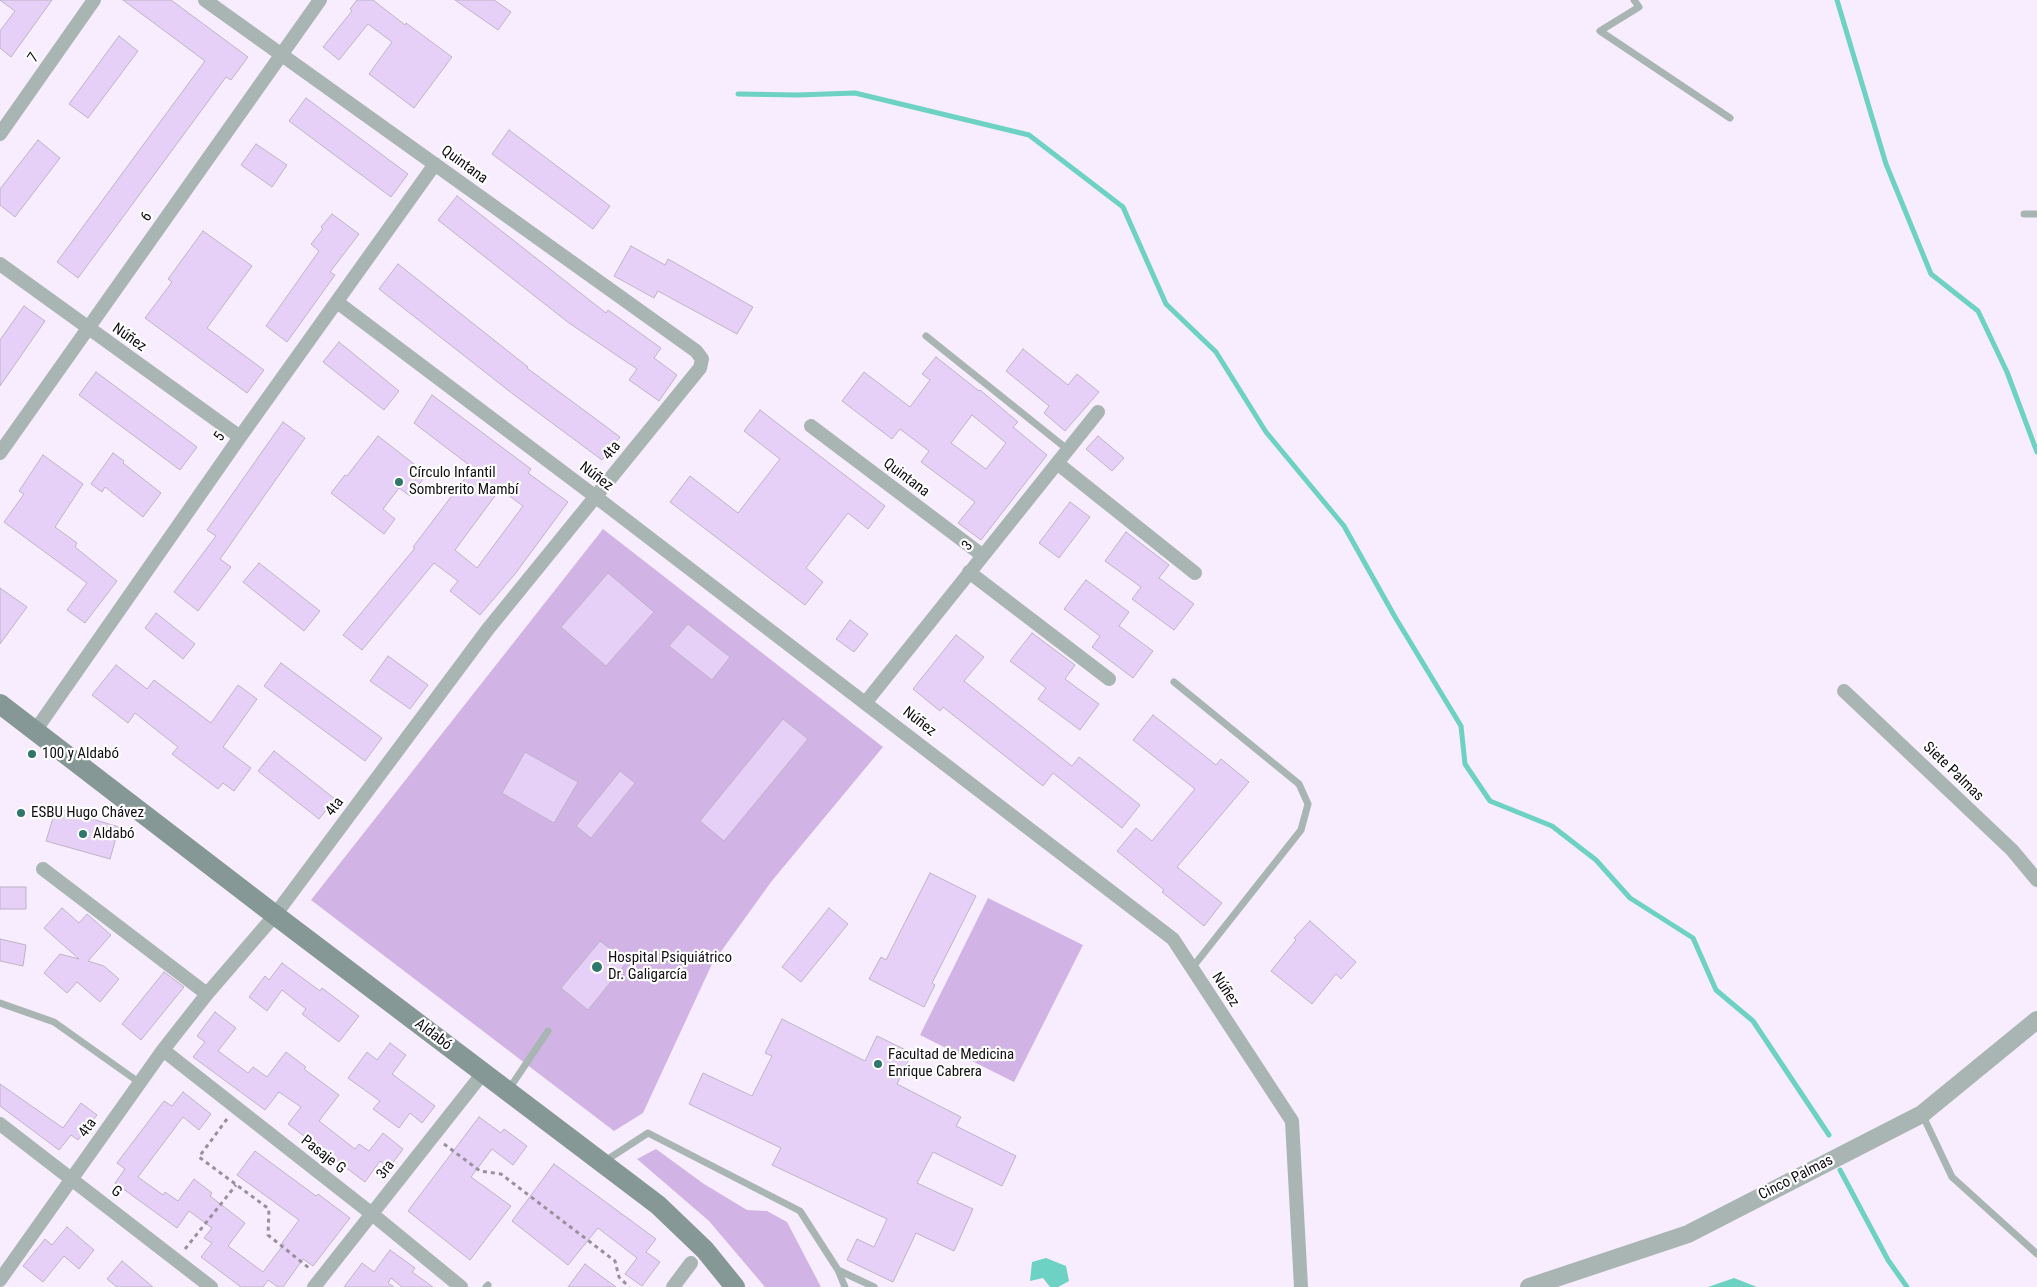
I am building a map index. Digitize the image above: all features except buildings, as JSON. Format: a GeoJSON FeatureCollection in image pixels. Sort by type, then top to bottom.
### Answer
{"type":"FeatureCollection","features":[{"type":"Feature","properties":{"kind":"main road","name":"Aldabó"},"geometry":{"type":"LineString","coordinates":[[0,704],[658,1205],[705,1250],[735,1287]]}},
{"type":"Feature","properties":{"kind":"street","name":"7"},"geometry":{"type":"LineString","coordinates":[[0,134],[94,0]]}},
{"type":"Feature","properties":{"kind":"street","name":"Quintana"},"geometry":{"type":"LineString","coordinates":[[205,0],[696,351],[702,359]]}},
{"type":"Feature","properties":{"kind":"street","name":"6"},"geometry":{"type":"LineString","coordinates":[[0,453],[280,54],[320,0]]}},
{"type":"Feature","properties":{"kind":"street","name":"5"},"geometry":{"type":"LineString","coordinates":[[35,731],[240,437],[435,164]]}},
{"type":"Feature","properties":{"kind":"street","name":"Núñez"},"geometry":{"type":"LineString","coordinates":[[0,264],[88,330],[240,437]]}},
{"type":"Feature","properties":{"kind":"street","name":"Núñez"},"geometry":{"type":"LineString","coordinates":[[336,302],[866,702],[1173,939],[1292,1121],[1301,1287]]}},
{"type":"Feature","properties":{"kind":"street","name":"4ta"},"geometry":{"type":"LineString","coordinates":[[0,1280],[163,1050],[207,994],[275,915],[488,629],[700,368],[702,359]]}},
{"type":"Feature","properties":{"kind":"street","name":"3"},"geometry":{"type":"LineString","coordinates":[[866,702],[1098,412]]}},
{"type":"Feature","properties":{"kind":"street","name":"Quintana"},"geometry":{"type":"LineString","coordinates":[[810,426],[982,555]]}},
{"type":"Feature","properties":{"kind":"street"},"geometry":{"type":"LineString","coordinates":[[1057,462],[1195,573]]}},
{"type":"Feature","properties":{"kind":"street"},"geometry":{"type":"LineString","coordinates":[[969,572],[1109,679]]}},
{"type":"Feature","properties":{"kind":"street","name":"Siete Palmas"},"geometry":{"type":"LineString","coordinates":[[1844,691],[2012,850],[2037,880]]}},
{"type":"Feature","properties":{"kind":"street"},"geometry":{"type":"LineString","coordinates":[[43,869],[207,994]]}},
{"type":"Feature","properties":{"kind":"street","name":"Cinco Palmas"},"geometry":{"type":"LineString","coordinates":[[1528,1287],[1688,1234],[1922,1114],[2037,1020]]}},
{"type":"Feature","properties":{"kind":"street","name":"Pasaje G"},"geometry":{"type":"LineString","coordinates":[[163,1050],[372,1214],[461,1287]]}},
{"type":"Feature","properties":{"kind":"street","name":"3ra"},"geometry":{"type":"LineString","coordinates":[[318,1283],[483,1073]]}},
{"type":"Feature","properties":{"kind":"street","name":"G"},"geometry":{"type":"LineString","coordinates":[[0,1124],[73,1178],[211,1287]]}},
{"type":"Feature","properties":{"kind":"street"},"geometry":{"type":"LineString","coordinates":[[673,1287],[691,1264]]}},
{"type":"Feature","properties":{"kind":"lane"},"geometry":{"type":"LineString","coordinates":[[1634,0],[1639,7],[1600,31],[1730,118]]}},
{"type":"Feature","properties":{"kind":"lane"},"geometry":{"type":"LineString","coordinates":[[2024,214],[2037,214]]}},
{"type":"Feature","properties":{"kind":"lane"},"geometry":{"type":"LineString","coordinates":[[926,336],[1067,449]]}},
{"type":"Feature","properties":{"kind":"lane"},"geometry":{"type":"LineString","coordinates":[[1174,682],[1299,784],[1308,804],[1301,830],[1192,968]]}},
{"type":"Feature","properties":{"kind":"lane"},"geometry":{"type":"LineString","coordinates":[[0,1003],[54,1022],[140,1083]]}},
{"type":"Feature","properties":{"kind":"lane"},"geometry":{"type":"LineString","coordinates":[[507,1091],[548,1031]]}},
{"type":"Feature","properties":{"kind":"lane"},"geometry":{"type":"LineString","coordinates":[[1922,1114],[1952,1178],[2037,1254]]}},
{"type":"Feature","properties":{"kind":"lane"},"geometry":{"type":"LineString","coordinates":[[602,1163],[648,1133],[800,1211],[838,1270],[845,1287]]}},
{"type":"Feature","properties":{"kind":"lane"},"geometry":{"type":"LineString","coordinates":[[838,1270],[874,1287]]}},
{"type":"Feature","properties":{"kind":"path"},"geometry":{"type":"LineString","coordinates":[[236,1107],[199,1157],[269,1209],[268,1235],[318,1283]]}},
{"type":"Feature","properties":{"kind":"path"},"geometry":{"type":"LineString","coordinates":[[433,1136],[480,1171],[502,1174],[615,1261],[619,1277],[629,1287]]}},
{"type":"Feature","properties":{"kind":"path"},"geometry":{"type":"LineString","coordinates":[[176,1259],[236,1184]]}},
{"type":"Feature","properties":{"kind":"shaded area"},"geometry":{"type":"Polygon","coordinates":[[[603,529],[883,747],[771,882],[712,964],[643,1113],[614,1131],[311,900],[603,529]]]}},
{"type":"Feature","properties":{"kind":"shaded area"},"geometry":{"type":"Polygon","coordinates":[[[988,898],[1083,945],[1014,1082],[920,1035],[988,898]]]}},
{"type":"Feature","properties":{"kind":"shaded area"},"geometry":{"type":"Polygon","coordinates":[[[656,1149],[704,1184],[747,1210],[767,1211],[787,1222],[821,1287],[765,1287],[709,1221],[637,1159],[656,1149]]]}},
{"type":"Feature","properties":{"kind":"shaded area"},"geometry":{"type":"Polygon","coordinates":[[[1046,1258],[1066,1266],[1069,1281],[1058,1287],[1050,1287],[1043,1278],[1030,1281],[1032,1262],[1046,1258]]]}},
{"type":"Feature","properties":{"kind":"shaded area"},"geometry":{"type":"Polygon","coordinates":[[[1734,1278],[1757,1287],[1708,1287],[1734,1278]]]}},
{"type":"Feature","properties":{"kind":"waterway"},"geometry":{"type":"LineString","coordinates":[[1837,0],[1886,164],[1931,274],[1978,311],[2007,372],[2037,452]]}},
{"type":"Feature","properties":{"kind":"waterway"},"geometry":{"type":"LineString","coordinates":[[738,94],[798,95],[855,93],[1029,135],[1123,207],[1166,304],[1216,352],[1266,432],[1344,526],[1395,617],[1461,726],[1465,764],[1490,801],[1552,826],[1596,860],[1630,898],[1693,938],[1716,990],[1753,1021],[1829,1135]]}},
{"type":"Feature","properties":{"kind":"waterway"},"geometry":{"type":"LineString","coordinates":[[1840,1170],[1888,1260],[1907,1287]]}},
{"type":"Feature","properties":{"kind":"place","name":"Círculo Infantil Sombrerito Mambí"},"geometry":{"type":"Point","coordinates":[399,482]}},
{"type":"Feature","properties":{"kind":"place","name":"100 y Aldabó"},"geometry":{"type":"Point","coordinates":[32,754]}},
{"type":"Feature","properties":{"kind":"place","name":"ESBU Hugo Chávez"},"geometry":{"type":"Point","coordinates":[21,813]}},
{"type":"Feature","properties":{"kind":"place","name":"Aldabó"},"geometry":{"type":"Point","coordinates":[83,834]}},
{"type":"Feature","properties":{"kind":"place","name":"Hospital Psiquiátrico Dr. Galigarcía"},"geometry":{"type":"Point","coordinates":[597,967]}},
{"type":"Feature","properties":{"kind":"place","name":"Facultad de Medicina Enrique Cabrera"},"geometry":{"type":"Point","coordinates":[878,1064]}}]}
